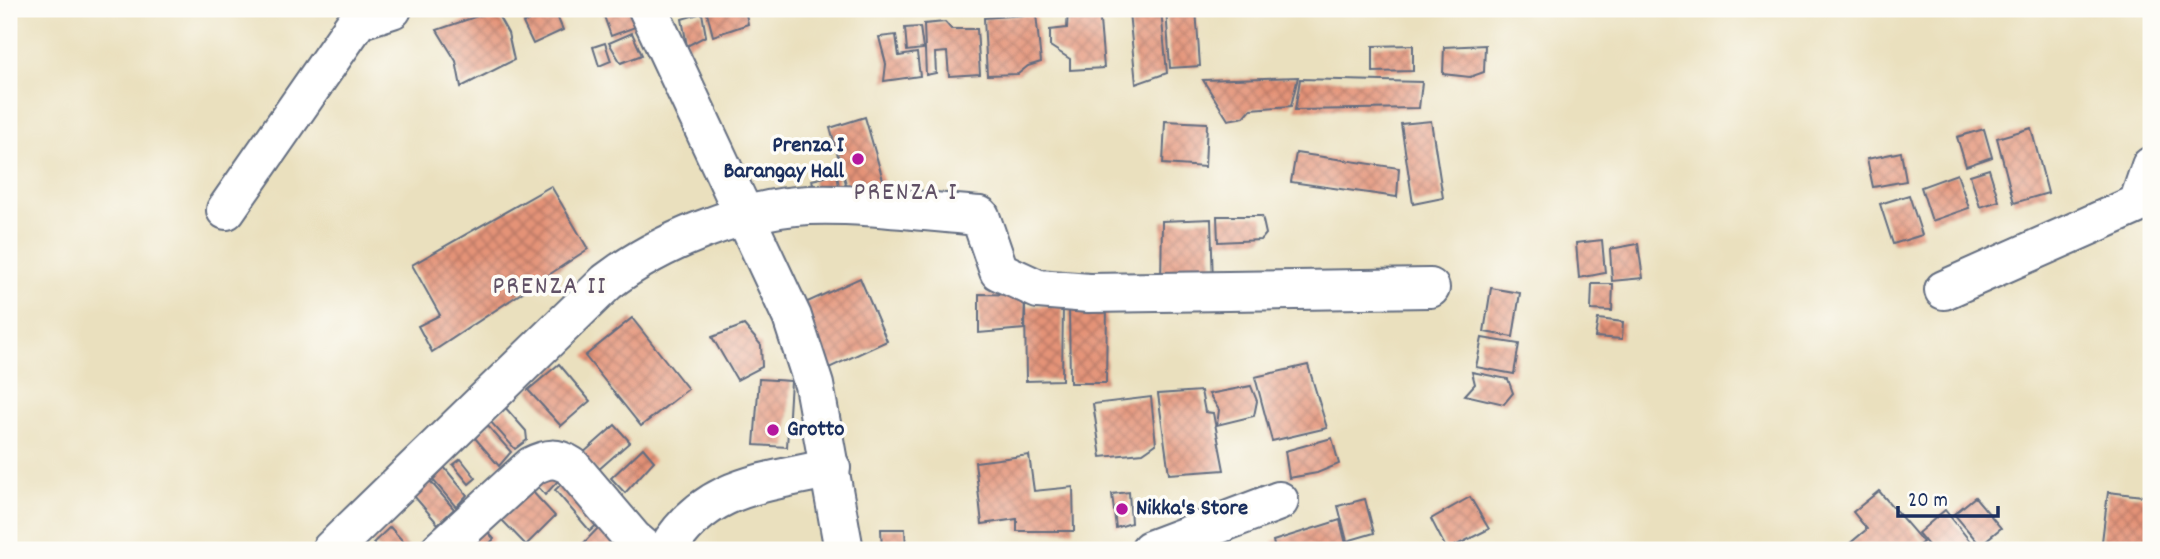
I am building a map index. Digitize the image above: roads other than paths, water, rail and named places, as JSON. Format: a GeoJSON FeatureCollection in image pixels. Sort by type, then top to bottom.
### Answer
{"type":"FeatureCollection","features":[{"type":"Feature","properties":{"kind":"street"},"geometry":{"type":"LineString","coordinates":[[226,210],[358,20],[392,9]]}},
{"type":"Feature","properties":{"kind":"street"},"geometry":{"type":"LineString","coordinates":[[648,9],[792,317],[814,385],[844,550]]}},
{"type":"Feature","properties":{"kind":"street"},"geometry":{"type":"LineString","coordinates":[[1944,290],[2145,213],[2151,166]]}},
{"type":"Feature","properties":{"kind":"street"},"geometry":{"type":"LineString","coordinates":[[331,550],[607,282],[632,263],[744,215],[809,205],[980,216],[999,271],[1038,289],[1089,293],[1430,288]]}},
{"type":"Feature","properties":{"kind":"street"},"geometry":{"type":"LineString","coordinates":[[439,550],[532,466],[547,459],[559,459],[571,466],[646,550]]}},
{"type":"Feature","properties":{"kind":"street"},"geometry":{"type":"LineString","coordinates":[[667,550],[682,524],[713,500],[745,488],[831,468]]}},
{"type":"Feature","properties":{"kind":"street"},"geometry":{"type":"LineString","coordinates":[[1150,550],[1279,501]]}},
{"type":"Feature","properties":{"kind":"place","name":"Prenza I Barangay Hall"},"geometry":{"type":"Point","coordinates":[858,159]}},
{"type":"Feature","properties":{"kind":"place","name":"Grotto"},"geometry":{"type":"Point","coordinates":[773,430]}},
{"type":"Feature","properties":{"kind":"place","name":"Nikka's Store"},"geometry":{"type":"Point","coordinates":[1122,509]}},
{"type":"Feature","properties":{"kind":"district","name":"PRENZA I"},"geometry":{"type":"Point","coordinates":[906,193]}},
{"type":"Feature","properties":{"kind":"district","name":"PRENZA II"},"geometry":{"type":"Point","coordinates":[550,287]}}]}
